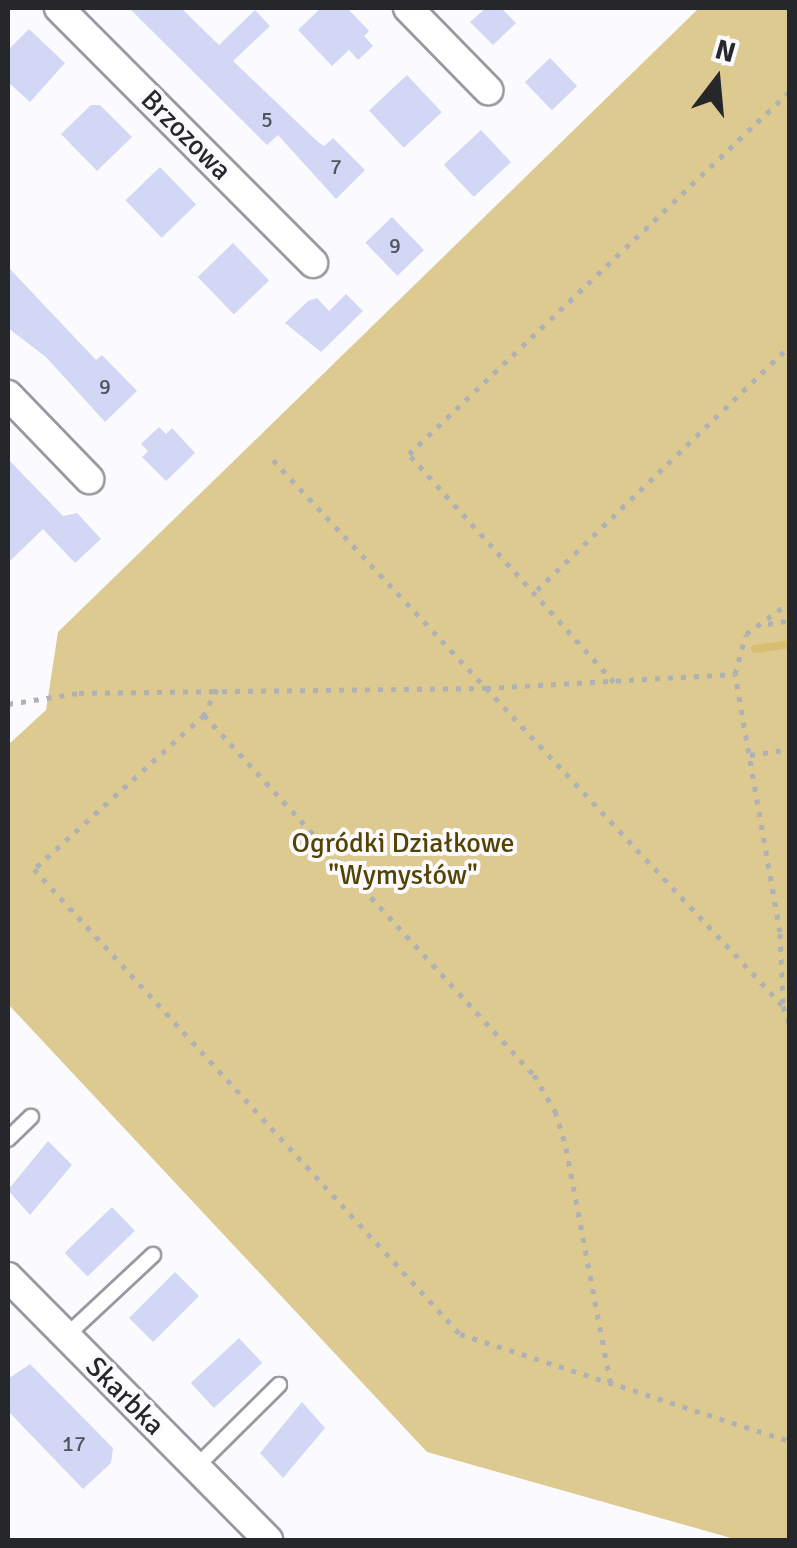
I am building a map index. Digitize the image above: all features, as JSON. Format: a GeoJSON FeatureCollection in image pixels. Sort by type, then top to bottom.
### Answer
{"type":"FeatureCollection","features":[{"type":"Feature","properties":{"kind":"street","name":"Brzozowa"},"geometry":{"type":"LineString","coordinates":[[59,8],[313,263]]}},
{"type":"Feature","properties":{"kind":"street"},"geometry":{"type":"LineString","coordinates":[[408,8],[488,90]]}},
{"type":"Feature","properties":{"kind":"street"},"geometry":{"type":"LineString","coordinates":[[8,395],[88,479]]}},
{"type":"Feature","properties":{"kind":"street","name":"Skarbka"},"geometry":{"type":"LineString","coordinates":[[8,1276],[268,1540]]}},
{"type":"Feature","properties":{"kind":"lane"},"geometry":{"type":"LineString","coordinates":[[8,1140],[31,1117]]}},
{"type":"Feature","properties":{"kind":"lane"},"geometry":{"type":"LineString","coordinates":[[66,1336],[152,1255]]}},
{"type":"Feature","properties":{"kind":"lane"},"geometry":{"type":"LineString","coordinates":[[196,1468],[279,1385]]}},
{"type":"Feature","properties":{"kind":"path"},"geometry":{"type":"LineString","coordinates":[[614,682],[537,590],[409,454],[790,91]]}},
{"type":"Feature","properties":{"kind":"path"},"geometry":{"type":"LineString","coordinates":[[537,590],[790,346]]}},
{"type":"Feature","properties":{"kind":"path"},"geometry":{"type":"LineString","coordinates":[[273,460],[783,1006]]}},
{"type":"Feature","properties":{"kind":"path"},"geometry":{"type":"LineString","coordinates":[[790,602],[764,625],[746,634],[735,674],[780,932],[783,1006],[790,1026]]}},
{"type":"Feature","properties":{"kind":"path"},"geometry":{"type":"LineString","coordinates":[[764,625],[790,620]]}},
{"type":"Feature","properties":{"kind":"path"},"geometry":{"type":"LineString","coordinates":[[8,704],[79,693],[486,688],[735,674]]}},
{"type":"Feature","properties":{"kind":"path"},"geometry":{"type":"LineString","coordinates":[[217,689],[204,714],[34,870],[460,1334],[611,1387],[790,1441]]}},
{"type":"Feature","properties":{"kind":"path"},"geometry":{"type":"LineString","coordinates":[[204,714],[534,1075],[556,1111],[611,1387]]}},
{"type":"Feature","properties":{"kind":"path"},"geometry":{"type":"LineString","coordinates":[[750,755],[790,749]]}},
{"type":"Feature","properties":{"kind":"path"},"geometry":{"type":"LineString","coordinates":[[780,932],[790,930]]}},
{"type":"Feature","properties":{"kind":"green space","name":"Ogródki Działkowe \"Wymysłów\""},"geometry":{"type":"Polygon","coordinates":[[[699,8],[789,8],[789,1540],[738,1540],[427,1452],[8,1004],[8,745],[46,710],[58,632],[699,8]]]}},
{"type":"Feature","properties":{"kind":"building"},"geometry":{"type":"Polygon","coordinates":[[[129,8],[181,8],[219,45],[255,10],[270,26],[233,61],[318,142],[324,146],[333,138],[365,170],[336,199],[278,135],[267,145],[129,8]]]}},
{"type":"Feature","properties":{"kind":"building"},"geometry":{"type":"Polygon","coordinates":[[[321,8],[347,8],[369,31],[364,36],[373,46],[358,60],[349,50],[332,66],[298,30],[321,8]]]}},
{"type":"Feature","properties":{"kind":"building"},"geometry":{"type":"Polygon","coordinates":[[[486,8],[501,8],[516,23],[493,45],[470,22],[486,8]]]}},
{"type":"Feature","properties":{"kind":"building"},"geometry":{"type":"Polygon","coordinates":[[[29,29],[65,63],[30,102],[8,82],[8,50],[29,29]]]}},
{"type":"Feature","properties":{"kind":"building"},"geometry":{"type":"Polygon","coordinates":[[[550,58],[577,86],[552,110],[525,82],[550,58]]]}},
{"type":"Feature","properties":{"kind":"building"},"geometry":{"type":"Polygon","coordinates":[[[407,75],[442,112],[404,148],[369,110],[407,75]]]}},
{"type":"Feature","properties":{"kind":"building"},"geometry":{"type":"Polygon","coordinates":[[[91,105],[100,105],[132,137],[97,171],[61,134],[91,105]]]}},
{"type":"Feature","properties":{"kind":"building"},"geometry":{"type":"Polygon","coordinates":[[[481,130],[511,162],[474,197],[444,165],[481,130]]]}},
{"type":"Feature","properties":{"kind":"building"},"geometry":{"type":"Polygon","coordinates":[[[160,167],[196,204],[162,238],[125,200],[160,167]]]}},
{"type":"Feature","properties":{"kind":"building"},"geometry":{"type":"Polygon","coordinates":[[[392,217],[424,250],[397,276],[365,243],[392,217]]]}},
{"type":"Feature","properties":{"kind":"building"},"geometry":{"type":"Polygon","coordinates":[[[233,243],[269,280],[234,314],[198,277],[233,243]]]}},
{"type":"Feature","properties":{"kind":"building"},"geometry":{"type":"Polygon","coordinates":[[[8,267],[96,360],[102,355],[137,391],[105,422],[46,357],[8,328],[8,267]]]}},
{"type":"Feature","properties":{"kind":"building"},"geometry":{"type":"Polygon","coordinates":[[[346,294],[363,311],[321,352],[285,323],[308,301],[317,298],[329,311],[346,294]]]}},
{"type":"Feature","properties":{"kind":"building"},"geometry":{"type":"Polygon","coordinates":[[[159,427],[166,434],[172,428],[195,453],[166,481],[142,457],[148,451],[141,444],[159,427]]]}},
{"type":"Feature","properties":{"kind":"building"},"geometry":{"type":"Polygon","coordinates":[[[8,459],[63,516],[77,513],[101,539],[75,563],[43,529],[8,563],[8,459]]]}},
{"type":"Feature","properties":{"kind":"building"},"geometry":{"type":"Polygon","coordinates":[[[48,1141],[72,1165],[30,1215],[8,1190],[48,1141]]]}},
{"type":"Feature","properties":{"kind":"building"},"geometry":{"type":"Polygon","coordinates":[[[112,1207],[135,1231],[87,1277],[65,1253],[112,1207]]]}},
{"type":"Feature","properties":{"kind":"building"},"geometry":{"type":"Polygon","coordinates":[[[175,1272],[199,1296],[153,1342],[129,1318],[175,1272]]]}},
{"type":"Feature","properties":{"kind":"building"},"geometry":{"type":"Polygon","coordinates":[[[239,1338],[262,1363],[214,1408],[191,1383],[239,1338]]]}},
{"type":"Feature","properties":{"kind":"building"},"geometry":{"type":"Polygon","coordinates":[[[30,1364],[113,1448],[111,1463],[83,1489],[8,1411],[8,1379],[30,1364]]]}},
{"type":"Feature","properties":{"kind":"building"},"geometry":{"type":"Polygon","coordinates":[[[302,1402],[325,1428],[283,1478],[260,1453],[302,1402]]]}},
{"type":"Feature","properties":{"kind":"waterway"},"geometry":{"type":"LineString","coordinates":[[755,649],[790,644]]}}]}
